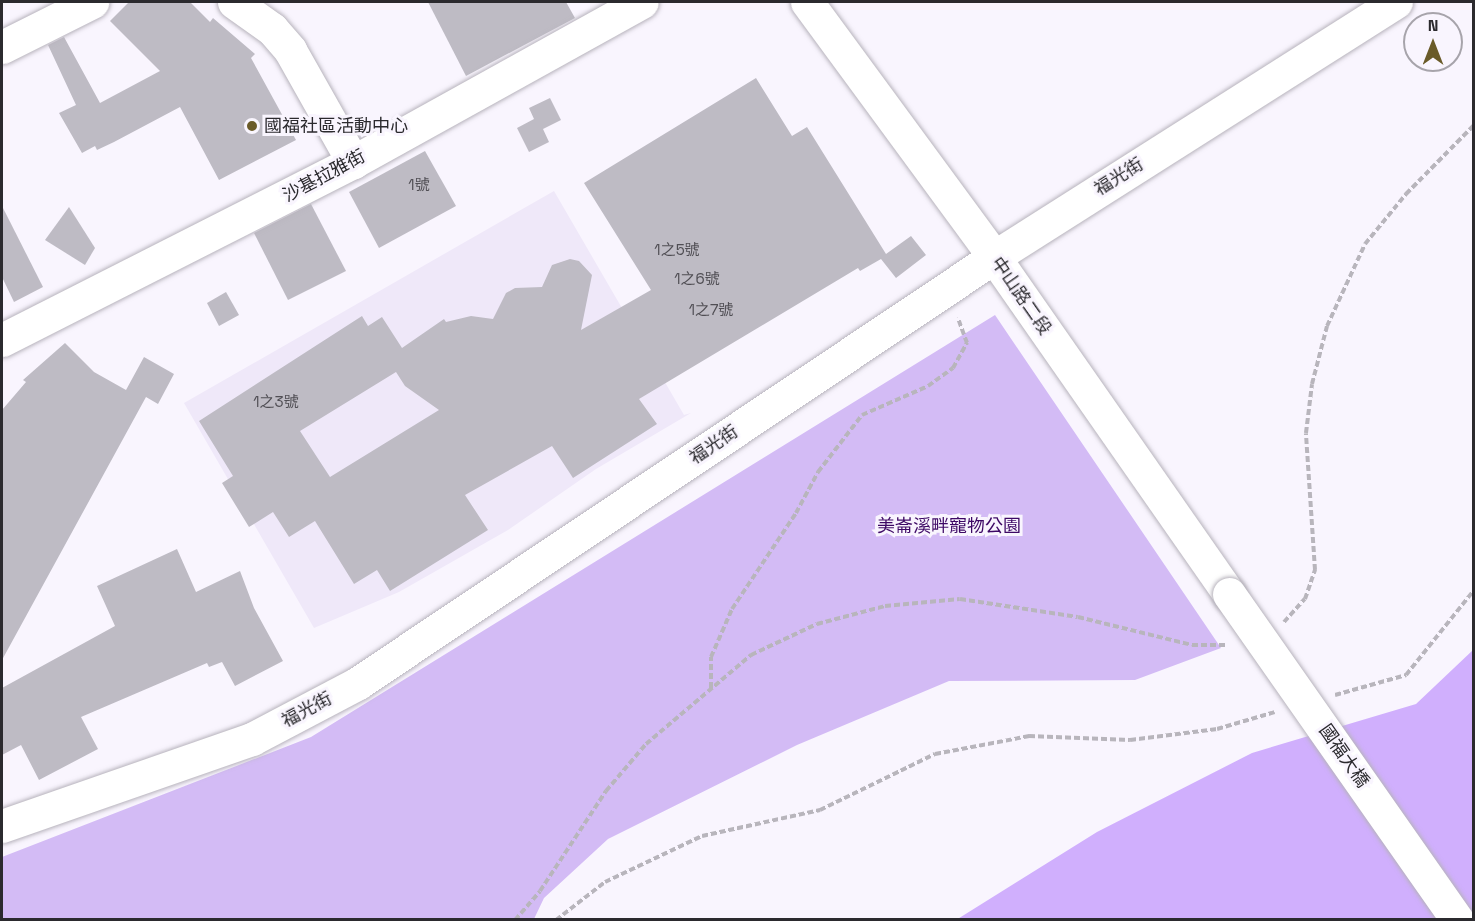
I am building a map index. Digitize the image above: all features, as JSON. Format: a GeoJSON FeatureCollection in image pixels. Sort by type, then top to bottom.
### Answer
{"type":"FeatureCollection","features":[{"type":"Feature","properties":{"kind":"street"},"geometry":{"type":"LineString","coordinates":[[2,47],[92,2]]}},
{"type":"Feature","properties":{"kind":"street"},"geometry":{"type":"LineString","coordinates":[[234,2],[272,29],[290,50],[353,162]]}},
{"type":"Feature","properties":{"kind":"street","name":"沙基拉雅街"},"geometry":{"type":"LineString","coordinates":[[2,340],[353,162],[642,2]]}},
{"type":"Feature","properties":{"kind":"street","name":"中山路二段"},"geometry":{"type":"LineString","coordinates":[[807,2],[994,257],[1229,594]]}},
{"type":"Feature","properties":{"kind":"street","name":"福光街"},"geometry":{"type":"LineString","coordinates":[[2,826],[252,739],[358,683],[994,257],[1396,2]]}},
{"type":"Feature","properties":{"kind":"street","name":"國福大橋"},"geometry":{"type":"LineString","coordinates":[[1229,594],[1457,920]]}},
{"type":"Feature","properties":{"kind":"path"},"geometry":{"type":"LineString","coordinates":[[1279,626],[1294,616],[1305,599],[1315,570],[1306,433],[1311,384],[1327,326],[1365,244],[1406,194],[1473,125]]}},
{"type":"Feature","properties":{"kind":"path"},"geometry":{"type":"LineString","coordinates":[[711,688],[711,657],[732,609],[841,437],[862,415],[928,386],[953,368],[962,356],[966,331],[938,294]]}},
{"type":"Feature","properties":{"kind":"path"},"geometry":{"type":"LineString","coordinates":[[1328,697],[1406,675],[1473,590]]}},
{"type":"Feature","properties":{"kind":"path"},"geometry":{"type":"LineString","coordinates":[[515,920],[540,891],[606,791],[639,752],[751,655],[817,624],[885,606],[960,599],[1078,617],[1192,645],[1232,645]]}},
{"type":"Feature","properties":{"kind":"path"},"geometry":{"type":"LineString","coordinates":[[556,920],[605,882],[702,836],[820,810],[936,754],[1029,736],[1152,738],[1217,729],[1284,710]]}},
{"type":"Feature","properties":{"kind":"shaded area"},"geometry":{"type":"Polygon","coordinates":[[[554,191],[684,415],[691,413],[596,469],[508,530],[399,592],[314,628],[184,403],[554,191]]]}},
{"type":"Feature","properties":{"kind":"shaded area"},"geometry":{"type":"Polygon","coordinates":[[[1473,650],[1473,919],[956,920],[1097,832],[1252,753],[1416,704],[1473,650]]]}},
{"type":"Feature","properties":{"kind":"green space","name":"美崙溪畔寵物公園"},"geometry":{"type":"Polygon","coordinates":[[[995,315],[1221,648],[1135,680],[949,681],[797,745],[608,839],[544,898],[534,919],[2,919],[2,857],[311,737],[995,315]]]}},
{"type":"Feature","properties":{"kind":"building"},"geometry":{"type":"Polygon","coordinates":[[[129,2],[190,2],[210,22],[213,18],[255,54],[251,58],[296,140],[219,180],[180,107],[97,150],[95,146],[82,153],[59,113],[76,105],[48,45],[64,37],[100,103],[160,71],[110,21],[129,2]]]}},
{"type":"Feature","properties":{"kind":"building"},"geometry":{"type":"Polygon","coordinates":[[[428,2],[566,2],[575,18],[466,76],[428,2]]]}},
{"type":"Feature","properties":{"kind":"building"},"geometry":{"type":"Polygon","coordinates":[[[756,78],[792,136],[807,127],[886,254],[911,236],[926,255],[896,278],[881,259],[860,271],[858,268],[639,399],[657,424],[573,478],[552,446],[465,495],[488,530],[390,591],[377,570],[354,584],[315,521],[289,537],[273,512],[249,527],[222,483],[233,476],[199,421],[362,316],[368,326],[382,317],[402,348],[444,319],[446,322],[471,316],[493,319],[506,293],[515,288],[542,287],[552,265],[570,259],[579,261],[592,275],[581,330],[651,290],[584,183],[756,78]],[[396,372],[300,431],[330,477],[439,410],[405,386],[396,372]]]}},
{"type":"Feature","properties":{"kind":"building"},"geometry":{"type":"Polygon","coordinates":[[[550,98],[561,120],[543,129],[549,142],[529,152],[517,128],[534,119],[529,108],[550,98]]]}},
{"type":"Feature","properties":{"kind":"building"},"geometry":{"type":"Polygon","coordinates":[[[425,151],[456,206],[379,248],[349,192],[425,151]]]}},
{"type":"Feature","properties":{"kind":"building"},"geometry":{"type":"Polygon","coordinates":[[[311,204],[346,271],[288,300],[254,233],[311,204]]]}},
{"type":"Feature","properties":{"kind":"building"},"geometry":{"type":"Polygon","coordinates":[[[2,206],[43,287],[14,302],[2,277],[2,206]]]}},
{"type":"Feature","properties":{"kind":"building"},"geometry":{"type":"Polygon","coordinates":[[[69,207],[95,248],[85,265],[45,240],[69,207]]]}},
{"type":"Feature","properties":{"kind":"building"},"geometry":{"type":"Polygon","coordinates":[[[226,292],[239,315],[219,326],[207,303],[226,292]]]}},
{"type":"Feature","properties":{"kind":"building"},"geometry":{"type":"Polygon","coordinates":[[[65,343],[94,372],[126,390],[144,357],[174,374],[158,404],[146,397],[2,660],[2,410],[26,382],[23,380],[65,343]]]}},
{"type":"Feature","properties":{"kind":"building"},"geometry":{"type":"Polygon","coordinates":[[[177,549],[196,592],[240,571],[254,608],[283,661],[235,686],[222,662],[209,667],[207,663],[81,717],[98,749],[39,780],[21,745],[2,755],[2,688],[115,626],[97,586],[177,549]]]}},
{"type":"Feature","properties":{"kind":"place","name":"國福社區活動中心"},"geometry":{"type":"Point","coordinates":[252,126]}}]}
